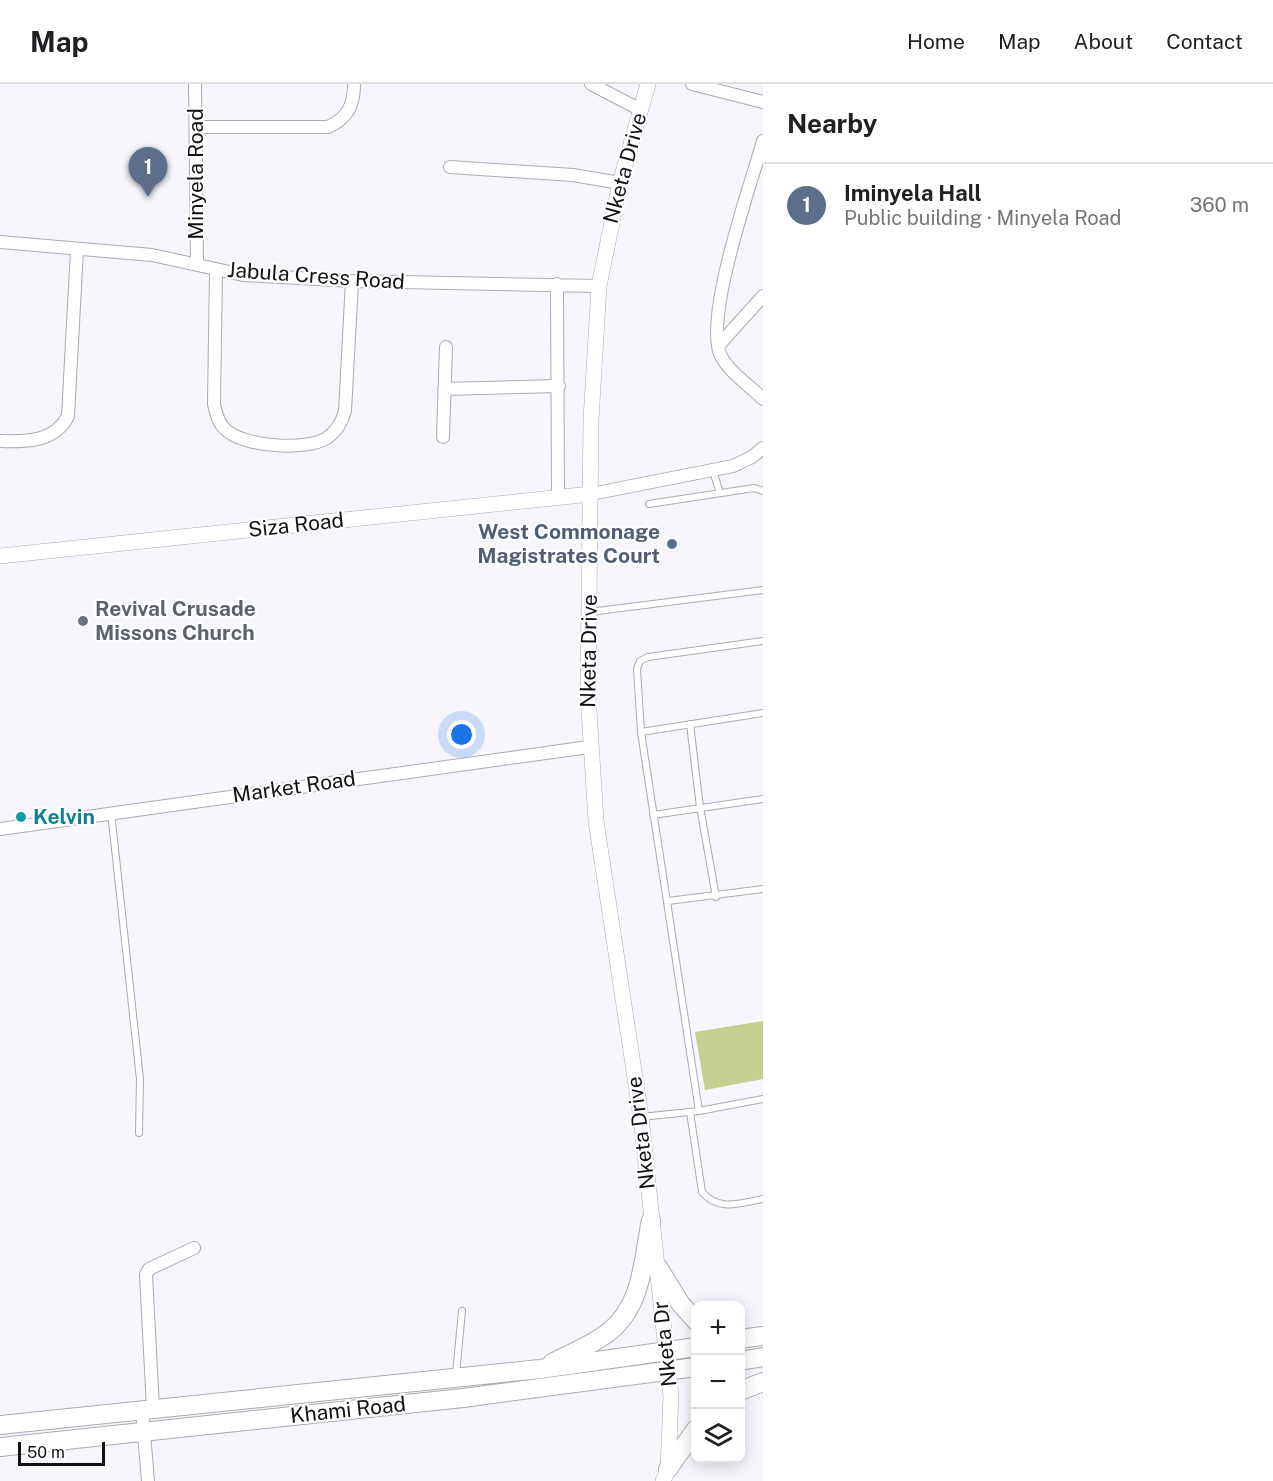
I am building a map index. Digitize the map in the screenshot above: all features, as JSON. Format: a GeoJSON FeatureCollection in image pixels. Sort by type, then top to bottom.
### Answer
{"type":"FeatureCollection","features":[{"type":"Feature","properties":{"kind":"main road"},"geometry":{"type":"LineString","coordinates":[[540,1369],[599,1339],[623,1319],[637,1295],[651,1220]]}},
{"type":"Feature","properties":{"kind":"main road"},"geometry":{"type":"LineString","coordinates":[[658,1268],[680,1303],[691,1315]]}},
{"type":"Feature","properties":{"kind":"main road"},"geometry":{"type":"LineString","coordinates":[[745,1338],[763,1336]]}},
{"type":"Feature","properties":{"kind":"main road","name":"Khami Road"},"geometry":{"type":"LineString","coordinates":[[0,1425],[540,1369],[691,1348]]}},
{"type":"Feature","properties":{"kind":"main road"},"geometry":{"type":"LineString","coordinates":[[745,1360],[763,1357]]}},
{"type":"Feature","properties":{"kind":"main road","name":"Khami Road"},"geometry":{"type":"LineString","coordinates":[[0,1447],[463,1398],[691,1368]]}},
{"type":"Feature","properties":{"kind":"main road"},"geometry":{"type":"LineString","coordinates":[[745,1389],[763,1382]]}},
{"type":"Feature","properties":{"kind":"main road"},"geometry":{"type":"LineString","coordinates":[[666,1475],[691,1437]]}},
{"type":"Feature","properties":{"kind":"street","name":"Minyela Road"},"geometry":{"type":"LineString","coordinates":[[195,84],[197,263]]}},
{"type":"Feature","properties":{"kind":"street"},"geometry":{"type":"LineString","coordinates":[[196,127],[328,127],[342,118],[349,110],[354,99],[354,84]]}},
{"type":"Feature","properties":{"kind":"street"},"geometry":{"type":"LineString","coordinates":[[591,84],[641,110]]}},
{"type":"Feature","properties":{"kind":"street","name":"Nketa Drive"},"geometry":{"type":"LineString","coordinates":[[648,84],[620,183],[599,286],[591,420],[589,747],[596,821],[641,1117],[651,1220]]}},
{"type":"Feature","properties":{"kind":"street"},"geometry":{"type":"LineString","coordinates":[[692,84],[763,102]]}},
{"type":"Feature","properties":{"kind":"street"},"geometry":{"type":"LineString","coordinates":[[763,141],[721,292],[718,346],[726,363],[763,399]]}},
{"type":"Feature","properties":{"kind":"street"},"geometry":{"type":"LineString","coordinates":[[450,167],[573,175],[620,183]]}},
{"type":"Feature","properties":{"kind":"street","name":"Jabula Cress Road"},"geometry":{"type":"LineString","coordinates":[[0,242],[152,255],[197,263],[216,270],[243,275],[352,281],[599,286]]}},
{"type":"Feature","properties":{"kind":"street"},"geometry":{"type":"LineString","coordinates":[[0,441],[22,442],[49,436],[60,430],[68,416],[77,250]]}},
{"type":"Feature","properties":{"kind":"street"},"geometry":{"type":"LineString","coordinates":[[216,270],[214,404],[217,419],[225,430],[237,437],[267,445],[313,443],[326,439],[341,423],[345,411],[352,281]]}},
{"type":"Feature","properties":{"kind":"street"},"geometry":{"type":"LineString","coordinates":[[557,284],[558,497]]}},
{"type":"Feature","properties":{"kind":"street"},"geometry":{"type":"LineString","coordinates":[[718,346],[763,296]]}},
{"type":"Feature","properties":{"kind":"street"},"geometry":{"type":"LineString","coordinates":[[443,437],[446,347]]}},
{"type":"Feature","properties":{"kind":"street"},"geometry":{"type":"LineString","coordinates":[[444,389],[559,386]]}},
{"type":"Feature","properties":{"kind":"street"},"geometry":{"type":"LineString","coordinates":[[591,494],[713,471],[752,457],[763,448]]}},
{"type":"Feature","properties":{"kind":"street","name":"Siza Road"},"geometry":{"type":"LineString","coordinates":[[0,556],[591,494]]}},
{"type":"Feature","properties":{"kind":"street","name":"Market Road"},"geometry":{"type":"LineString","coordinates":[[0,829],[111,811],[589,747]]}},
{"type":"Feature","properties":{"kind":"street","name":"Nketa Dr"},"geometry":{"type":"LineString","coordinates":[[651,1220],[658,1268],[671,1407],[666,1475]]}},
{"type":"Feature","properties":{"kind":"street"},"geometry":{"type":"LineString","coordinates":[[148,1481],[143,1433],[147,1409],[146,1275],[149,1269],[194,1248]]}},
{"type":"Feature","properties":{"kind":"lane"},"geometry":{"type":"LineString","coordinates":[[713,471],[720,493]]}},
{"type":"Feature","properties":{"kind":"lane"},"geometry":{"type":"LineString","coordinates":[[649,504],[754,488],[763,491]]}},
{"type":"Feature","properties":{"kind":"lane"},"geometry":{"type":"LineString","coordinates":[[589,612],[763,590]]}},
{"type":"Feature","properties":{"kind":"lane"},"geometry":{"type":"LineString","coordinates":[[699,1111],[641,732],[638,669],[640,661],[648,657],[763,641]]}},
{"type":"Feature","properties":{"kind":"lane"},"geometry":{"type":"LineString","coordinates":[[641,732],[763,713]]}},
{"type":"Feature","properties":{"kind":"lane"},"geometry":{"type":"LineString","coordinates":[[690,724],[699,807],[716,897]]}},
{"type":"Feature","properties":{"kind":"lane"},"geometry":{"type":"LineString","coordinates":[[653,815],[763,798]]}},
{"type":"Feature","properties":{"kind":"lane"},"geometry":{"type":"LineString","coordinates":[[111,811],[140,1079],[139,1133]]}},
{"type":"Feature","properties":{"kind":"lane"},"geometry":{"type":"LineString","coordinates":[[668,901],[716,897],[763,889]]}},
{"type":"Feature","properties":{"kind":"lane"},"geometry":{"type":"LineString","coordinates":[[641,1117],[699,1111],[763,1099]]}},
{"type":"Feature","properties":{"kind":"lane"},"geometry":{"type":"LineString","coordinates":[[690,1112],[702,1192],[716,1204],[729,1206],[763,1198]]}},
{"type":"Feature","properties":{"kind":"lane"},"geometry":{"type":"LineString","coordinates":[[456,1378],[462,1311]]}},
{"type":"Feature","properties":{"kind":"green space"},"geometry":{"type":"Polygon","coordinates":[[[763,1021],[763,1079],[705,1090],[695,1032],[763,1021]]]}},
{"type":"Feature","properties":{"kind":"place","name":"Iminyela Hall"},"geometry":{"type":"Point","coordinates":[148,197]}},
{"type":"Feature","properties":{"kind":"place","name":"West Commonage Magistrates Court"},"geometry":{"type":"Point","coordinates":[672,544]}},
{"type":"Feature","properties":{"kind":"place","name":"Revival Crusade Missons Church"},"geometry":{"type":"Point","coordinates":[83,621]}},
{"type":"Feature","properties":{"kind":"place","name":"Kelvin"},"geometry":{"type":"Point","coordinates":[21,817]}}]}
